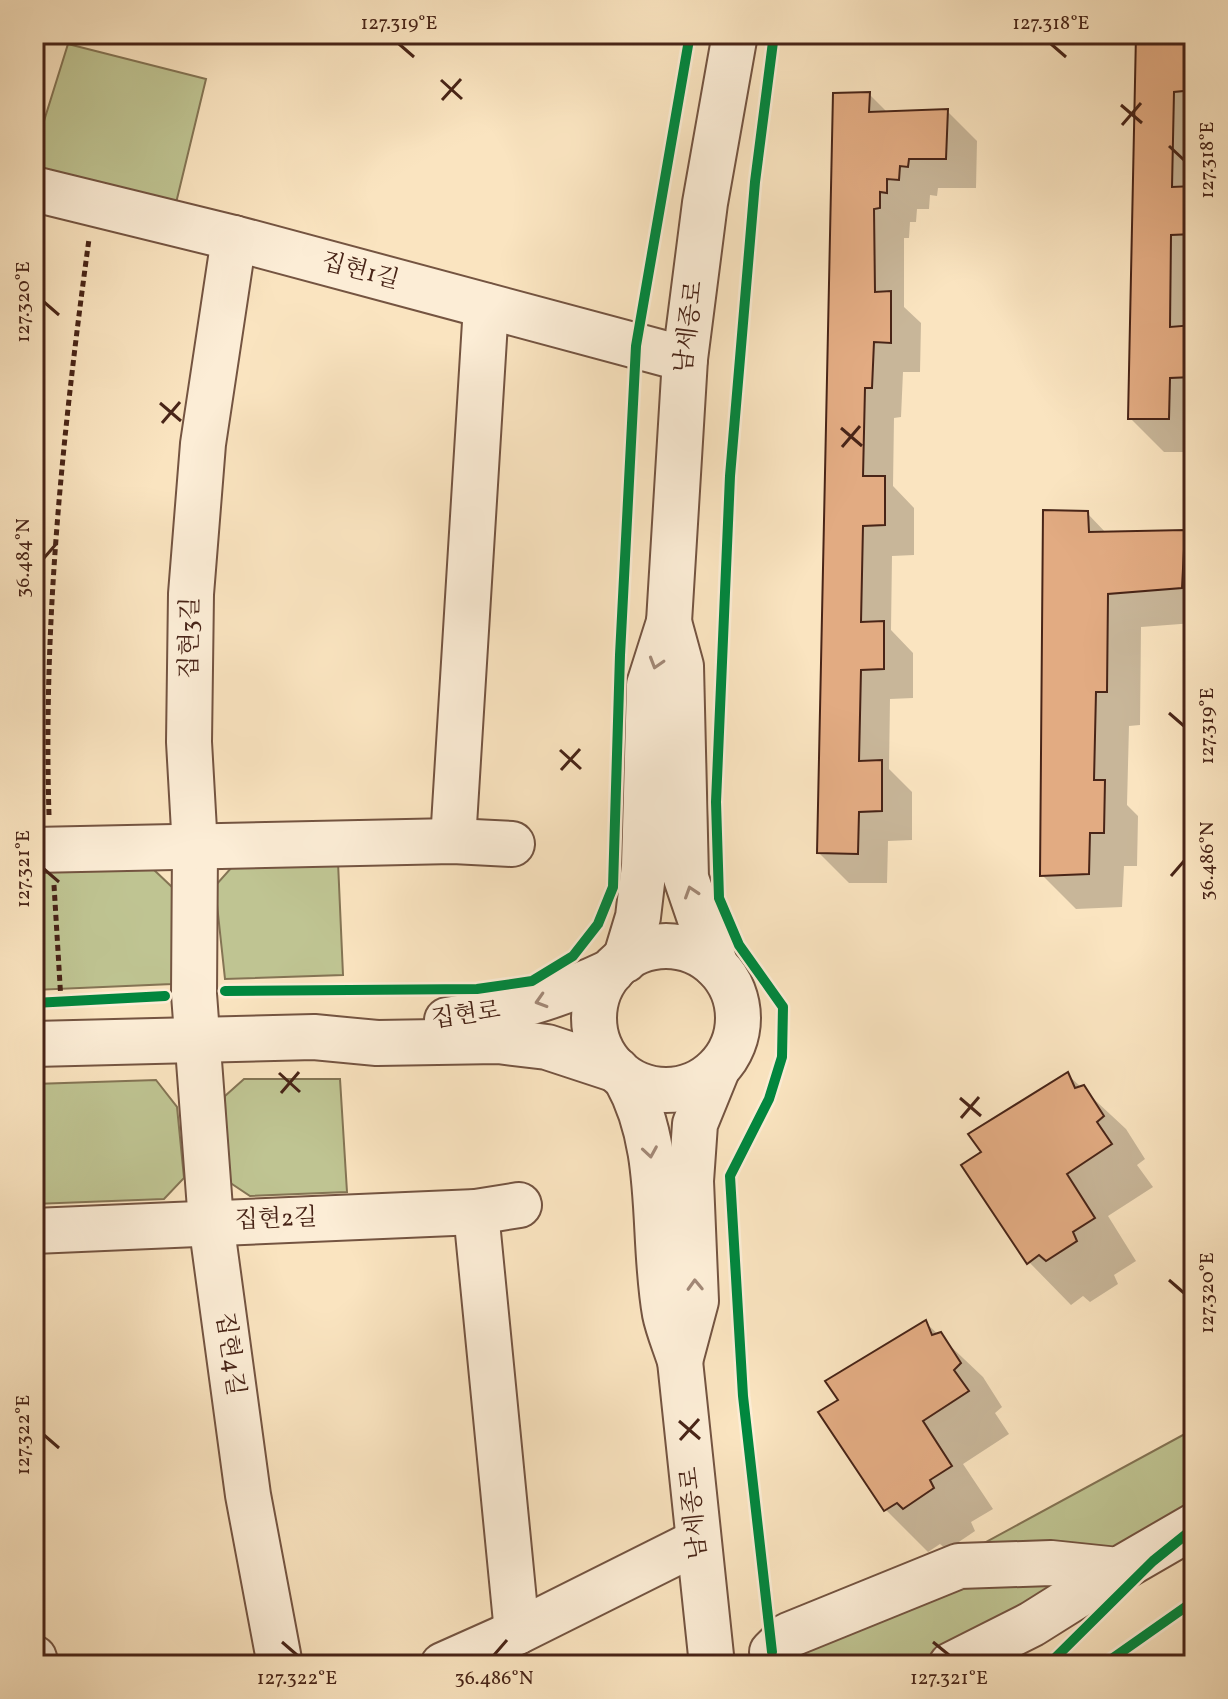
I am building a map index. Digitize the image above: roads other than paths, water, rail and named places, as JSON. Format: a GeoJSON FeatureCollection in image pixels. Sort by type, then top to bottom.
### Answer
{"type":"FeatureCollection","features":[{"type":"Feature","properties":{"kind":"street","name":"남세종로"},"geometry":{"type":"LineString","coordinates":[[618,965],[638,917],[644,866],[649,685],[669,622],[685,359],[705,203],[735,34]]}},
{"type":"Feature","properties":{"kind":"street","name":"집현1길"},"geometry":{"type":"LineString","coordinates":[[34,189],[234,238],[685,359]]}},
{"type":"Feature","properties":{"kind":"street","name":"집현3길"},"geometry":{"type":"LineString","coordinates":[[196,1040],[195,848],[189,742],[191,594],[203,444],[234,238]]}},
{"type":"Feature","properties":{"kind":"street"},"geometry":{"type":"LineString","coordinates":[[453,841],[486,306]]}},
{"type":"Feature","properties":{"kind":"street","name":"남세종로"},"geometry":{"type":"LineString","coordinates":[[669,622],[681,666],[686,878],[716,966]]}},
{"type":"Feature","properties":{"kind":"street"},"geometry":{"type":"LineString","coordinates":[[46,850],[453,841],[512,844]]}},
{"type":"Feature","properties":{"kind":"street"},"geometry":{"type":"LineString","coordinates":[[655,947],[672,947],[688,950],[716,966],[736,1001],[738,1026],[731,1049],[717,1070],[697,1084],[673,1090],[649,1089],[622,1074],[597,1040],[594,1016],[603,984],[618,965],[655,947]]}},
{"type":"Feature","properties":{"kind":"street","name":"집현로"},"geometry":{"type":"LineString","coordinates":[[314,1037],[366,1025],[444,1020],[512,1010],[566,993],[618,965]]}},
{"type":"Feature","properties":{"kind":"street","name":"집현로"},"geometry":{"type":"LineString","coordinates":[[34,1044],[314,1037],[377,1043],[498,1041],[547,1047],[622,1074]]}},
{"type":"Feature","properties":{"kind":"street","name":"집현4길"},"geometry":{"type":"LineString","coordinates":[[196,1040],[211,1222],[248,1495],[280,1665]]}},
{"type":"Feature","properties":{"kind":"street","name":"남세종로"},"geometry":{"type":"LineString","coordinates":[[680,1361],[696,1301],[691,1181],[695,1124],[717,1070]]}},
{"type":"Feature","properties":{"kind":"street","name":"남세종로"},"geometry":{"type":"LineString","coordinates":[[622,1074],[643,1109],[652,1158],[665,1315],[680,1361],[712,1665]]}},
{"type":"Feature","properties":{"kind":"street","name":"집현2길"},"geometry":{"type":"LineString","coordinates":[[34,1231],[476,1212],[519,1205]]}},
{"type":"Feature","properties":{"kind":"street"},"geometry":{"type":"LineString","coordinates":[[476,1212],[517,1632]]}},
{"type":"Feature","properties":{"kind":"street"},"geometry":{"type":"LineString","coordinates":[[951,1665],[1032,1624],[1194,1526]]}},
{"type":"Feature","properties":{"kind":"street"},"geometry":{"type":"LineString","coordinates":[[443,1665],[517,1632],[697,1542]]}},
{"type":"Feature","properties":{"kind":"street"},"geometry":{"type":"LineString","coordinates":[[772,1652],[789,1635],[959,1566],[1051,1563],[1118,1570]]}},
{"type":"Feature","properties":{"kind":"street"},"geometry":{"type":"LineString","coordinates":[[34,1658],[36,1665]]}}]}
